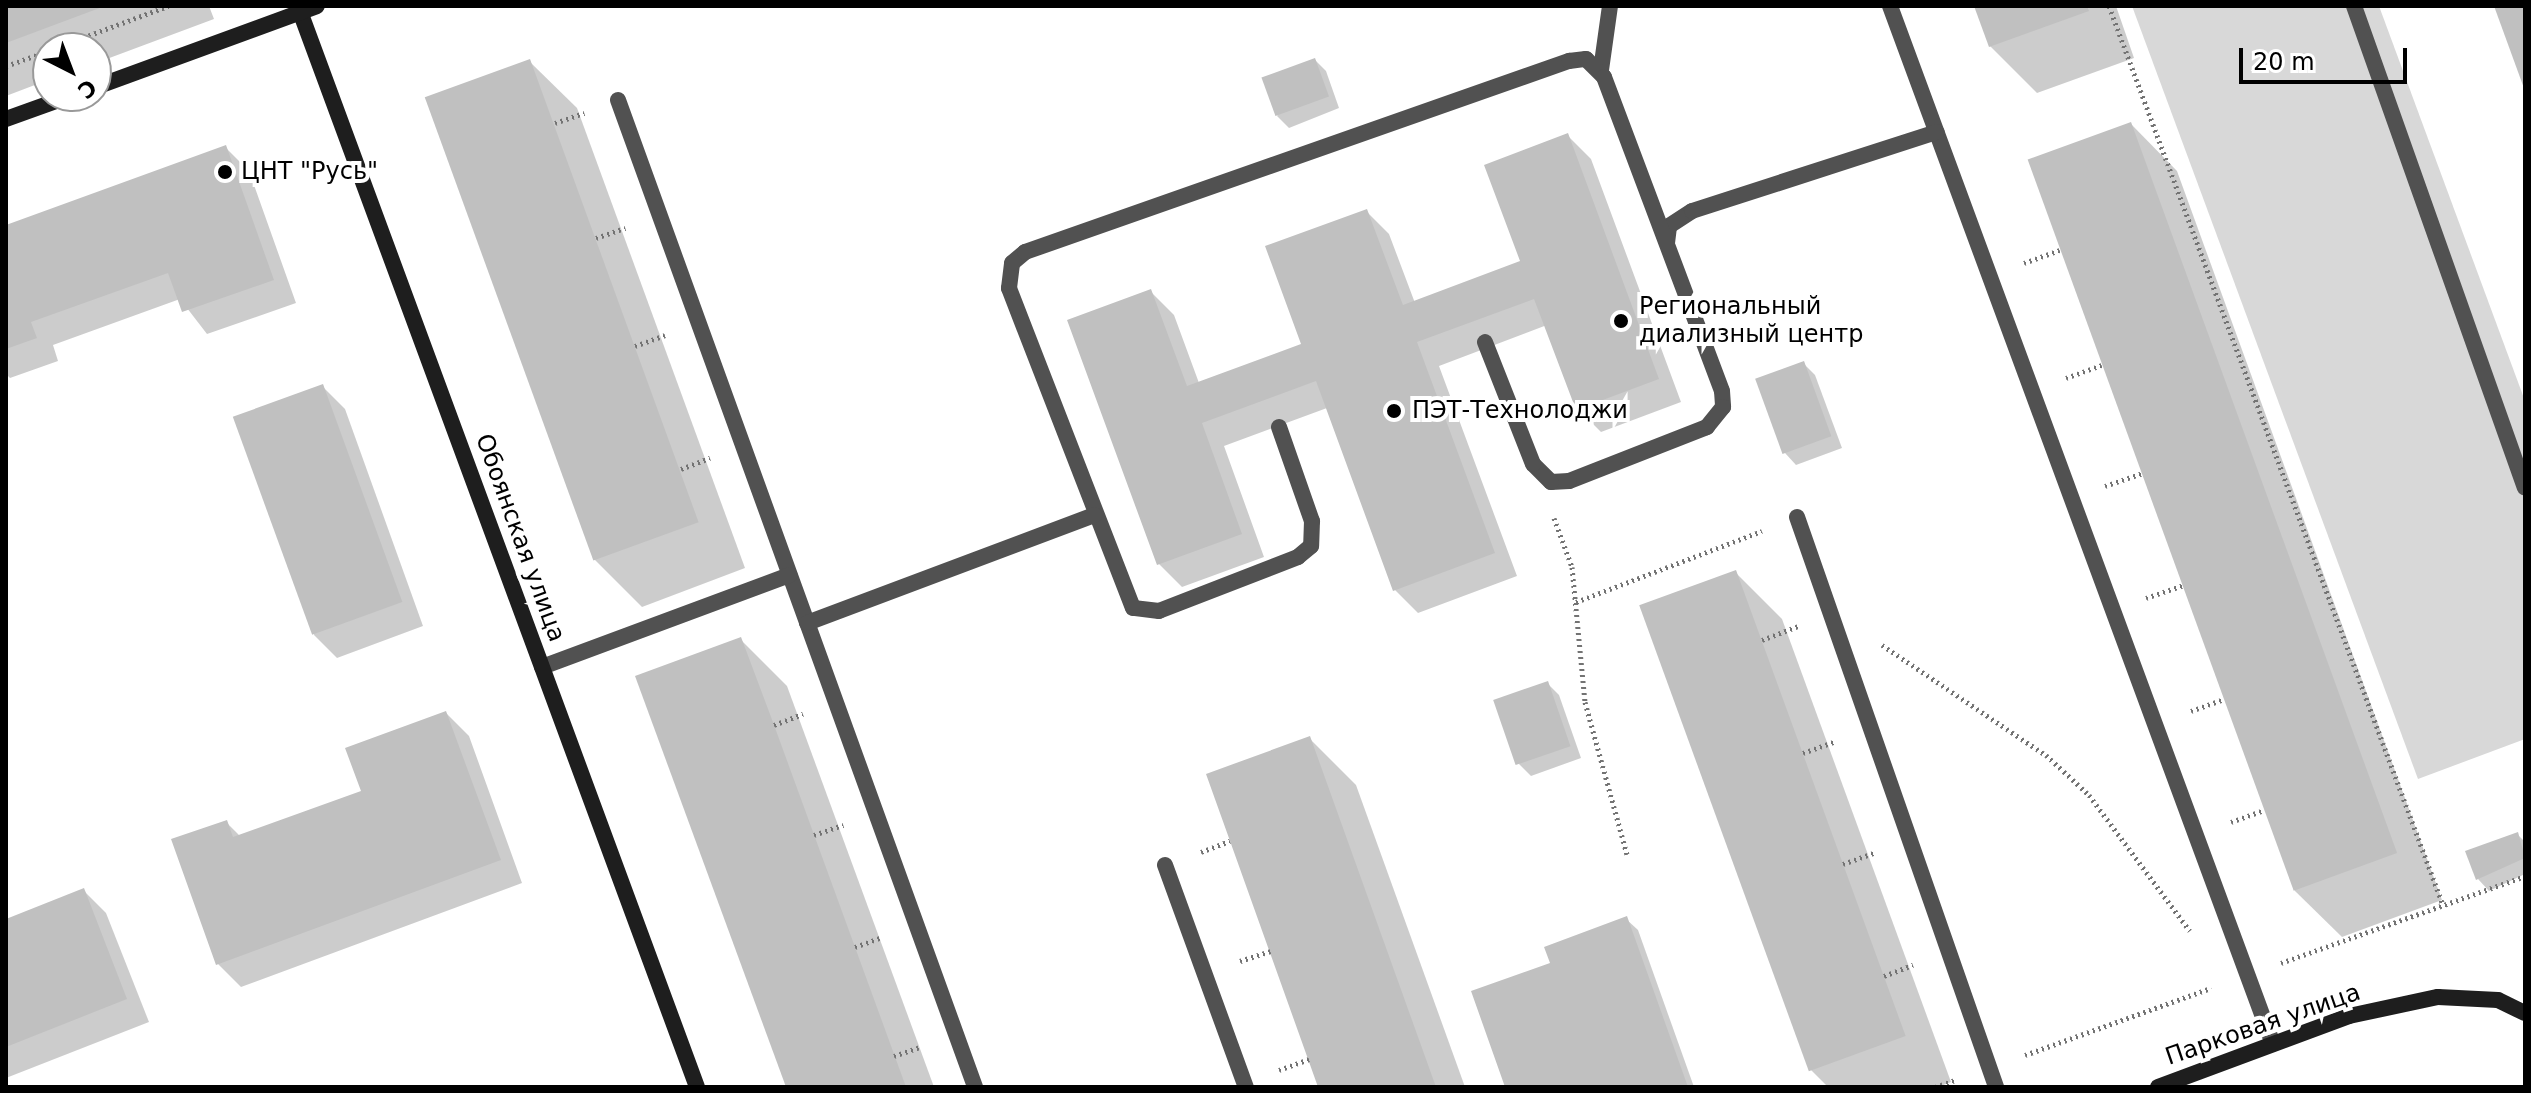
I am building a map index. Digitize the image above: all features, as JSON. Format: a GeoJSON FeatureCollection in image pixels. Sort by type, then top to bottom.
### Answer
{"type":"FeatureCollection","features":[{"type":"Feature","properties":{"kind":"street"},"geometry":{"type":"LineString","coordinates":[[112,81],[299,9],[317,6]]}},
{"type":"Feature","properties":{"kind":"street"},"geometry":{"type":"LineString","coordinates":[[1485,342],[1537,472],[1551,482],[1569,481],[1707,427],[1720,415],[1722,391],[1601,70],[1610,6]]}},
{"type":"Feature","properties":{"kind":"street"},"geometry":{"type":"LineString","coordinates":[[1890,6],[2273,1044]]}},
{"type":"Feature","properties":{"kind":"street"},"geometry":{"type":"LineString","coordinates":[[2354,6],[2525,488]]}},
{"type":"Feature","properties":{"kind":"street","name":"Обоянская улица"},"geometry":{"type":"LineString","coordinates":[[299,9],[697,1087]]}},
{"type":"Feature","properties":{"kind":"street"},"geometry":{"type":"LineString","coordinates":[[1279,427],[1314,530],[1311,546],[1298,557],[1159,611],[1141,612],[1127,603],[1009,288],[1008,271],[1017,256],[1569,61],[1586,59],[1601,70]]}},
{"type":"Feature","properties":{"kind":"street"},"geometry":{"type":"LineString","coordinates":[[618,100],[975,1087]]}},
{"type":"Feature","properties":{"kind":"street"},"geometry":{"type":"LineString","coordinates":[[6,119],[32,110]]}},
{"type":"Feature","properties":{"kind":"street"},"geometry":{"type":"LineString","coordinates":[[1667,243],[1669,226],[1681,215],[1937,132]]}},
{"type":"Feature","properties":{"kind":"street"},"geometry":{"type":"LineString","coordinates":[[807,623],[1094,515]]}},
{"type":"Feature","properties":{"kind":"street"},"geometry":{"type":"LineString","coordinates":[[1797,517],[1996,1087]]}},
{"type":"Feature","properties":{"kind":"street"},"geometry":{"type":"LineString","coordinates":[[542,667],[789,575]]}},
{"type":"Feature","properties":{"kind":"street"},"geometry":{"type":"LineString","coordinates":[[1165,865],[1246,1087]]}},
{"type":"Feature","properties":{"kind":"street","name":"Парковая улица"},"geometry":{"type":"LineString","coordinates":[[2158,1087],[2349,1016],[2438,997],[2498,1000],[2525,1013]]}},
{"type":"Feature","properties":{"kind":"path"},"geometry":{"type":"LineString","coordinates":[[98,32],[168,6]]}},
{"type":"Feature","properties":{"kind":"path"},"geometry":{"type":"LineString","coordinates":[[2109,6],[2443,905]]}},
{"type":"Feature","properties":{"kind":"path"},"geometry":{"type":"LineString","coordinates":[[6,66],[32,57]]}},
{"type":"Feature","properties":{"kind":"path"},"geometry":{"type":"LineString","coordinates":[[1537,472],[1572,567],[1585,702],[1627,854]]}},
{"type":"Feature","properties":{"kind":"path"},"geometry":{"type":"LineString","coordinates":[[1576,602],[1797,517]]}},
{"type":"Feature","properties":{"kind":"path"},"geometry":{"type":"LineString","coordinates":[[1831,614],[1987,712],[2046,755],[2089,795],[2177,919],[2210,950],[2248,975]]}},
{"type":"Feature","properties":{"kind":"shaded area"},"geometry":{"type":"Polygon","coordinates":[[[2132,6],[2379,6],[2525,401],[2525,739],[2418,779],[2132,6]]]}},
{"type":"Feature","properties":{"kind":"building"},"geometry":{"type":"Polygon","coordinates":[[[6,6],[105,6],[32,32],[6,43],[6,6]]]}},
{"type":"Feature","properties":{"kind":"building"},"geometry":{"type":"Polygon","coordinates":[[[1974,6],[2087,6],[2089,11],[1989,47],[1974,6]]]}},
{"type":"Feature","properties":{"kind":"building"},"geometry":{"type":"Polygon","coordinates":[[[2494,6],[2525,6],[2525,91],[2494,6]]]}},
{"type":"Feature","properties":{"kind":"building"},"geometry":{"type":"Polygon","coordinates":[[[1315,58],[1329,97],[1275,116],[1261,77],[1315,58]]]}},
{"type":"Feature","properties":{"kind":"building"},"geometry":{"type":"Polygon","coordinates":[[[530,59],[699,522],[593,561],[425,97],[530,59]]]}},
{"type":"Feature","properties":{"kind":"building"},"geometry":{"type":"Polygon","coordinates":[[[2131,122],[2397,853],[2294,891],[2028,160],[2131,122]]]}},
{"type":"Feature","properties":{"kind":"building"},"geometry":{"type":"Polygon","coordinates":[[[1568,133],[1659,379],[1576,410],[1534,299],[1417,342],[1495,553],[1393,591],[1316,381],[1202,423],[1242,534],[1157,565],[1067,320],[1151,289],[1187,386],[1301,344],[1265,246],[1367,209],[1403,305],[1520,261],[1484,165],[1568,133]]]}},
{"type":"Feature","properties":{"kind":"building"},"geometry":{"type":"Polygon","coordinates":[[[226,145],[274,280],[182,312],[168,273],[31,322],[37,338],[6,349],[6,225],[226,145]]]}},
{"type":"Feature","properties":{"kind":"building"},"geometry":{"type":"Polygon","coordinates":[[[1804,361],[1831,436],[1782,454],[1755,379],[1804,361]]]}},
{"type":"Feature","properties":{"kind":"building"},"geometry":{"type":"Polygon","coordinates":[[[323,384],[402,602],[312,635],[233,417],[323,384]]]}},
{"type":"Feature","properties":{"kind":"building"},"geometry":{"type":"Polygon","coordinates":[[[1736,570],[1906,1036],[1809,1071],[1639,605],[1736,570]]]}},
{"type":"Feature","properties":{"kind":"building"},"geometry":{"type":"Polygon","coordinates":[[[741,637],[906,1087],[786,1087],[635,676],[741,637]]]}},
{"type":"Feature","properties":{"kind":"building"},"geometry":{"type":"Polygon","coordinates":[[[1548,681],[1570,746],[1516,765],[1493,700],[1548,681]]]}},
{"type":"Feature","properties":{"kind":"building"},"geometry":{"type":"Polygon","coordinates":[[[446,711],[501,860],[216,965],[171,839],[227,820],[233,837],[361,791],[345,748],[446,711]]]}},
{"type":"Feature","properties":{"kind":"building"},"geometry":{"type":"Polygon","coordinates":[[[1310,736],[1436,1087],[1318,1087],[1206,774],[1310,736]]]}},
{"type":"Feature","properties":{"kind":"building"},"geometry":{"type":"Polygon","coordinates":[[[2518,832],[2525,858],[2476,880],[2465,851],[2518,832]]]}},
{"type":"Feature","properties":{"kind":"building"},"geometry":{"type":"Polygon","coordinates":[[[84,888],[127,999],[6,1047],[6,919],[84,888]]]}},
{"type":"Feature","properties":{"kind":"building"},"geometry":{"type":"Polygon","coordinates":[[[1627,916],[1688,1087],[1505,1087],[1471,991],[1550,963],[1544,947],[1627,916]]]}},
{"type":"Feature","properties":{"kind":"place","name":"ЦНТ \"Русь\""},"geometry":{"type":"Point","coordinates":[225,172]}},
{"type":"Feature","properties":{"kind":"place","name":"Региональный диализный центр"},"geometry":{"type":"Point","coordinates":[1621,321]}},
{"type":"Feature","properties":{"kind":"place","name":"ПЭТ-Технолоджи"},"geometry":{"type":"Point","coordinates":[1394,411]}}]}
